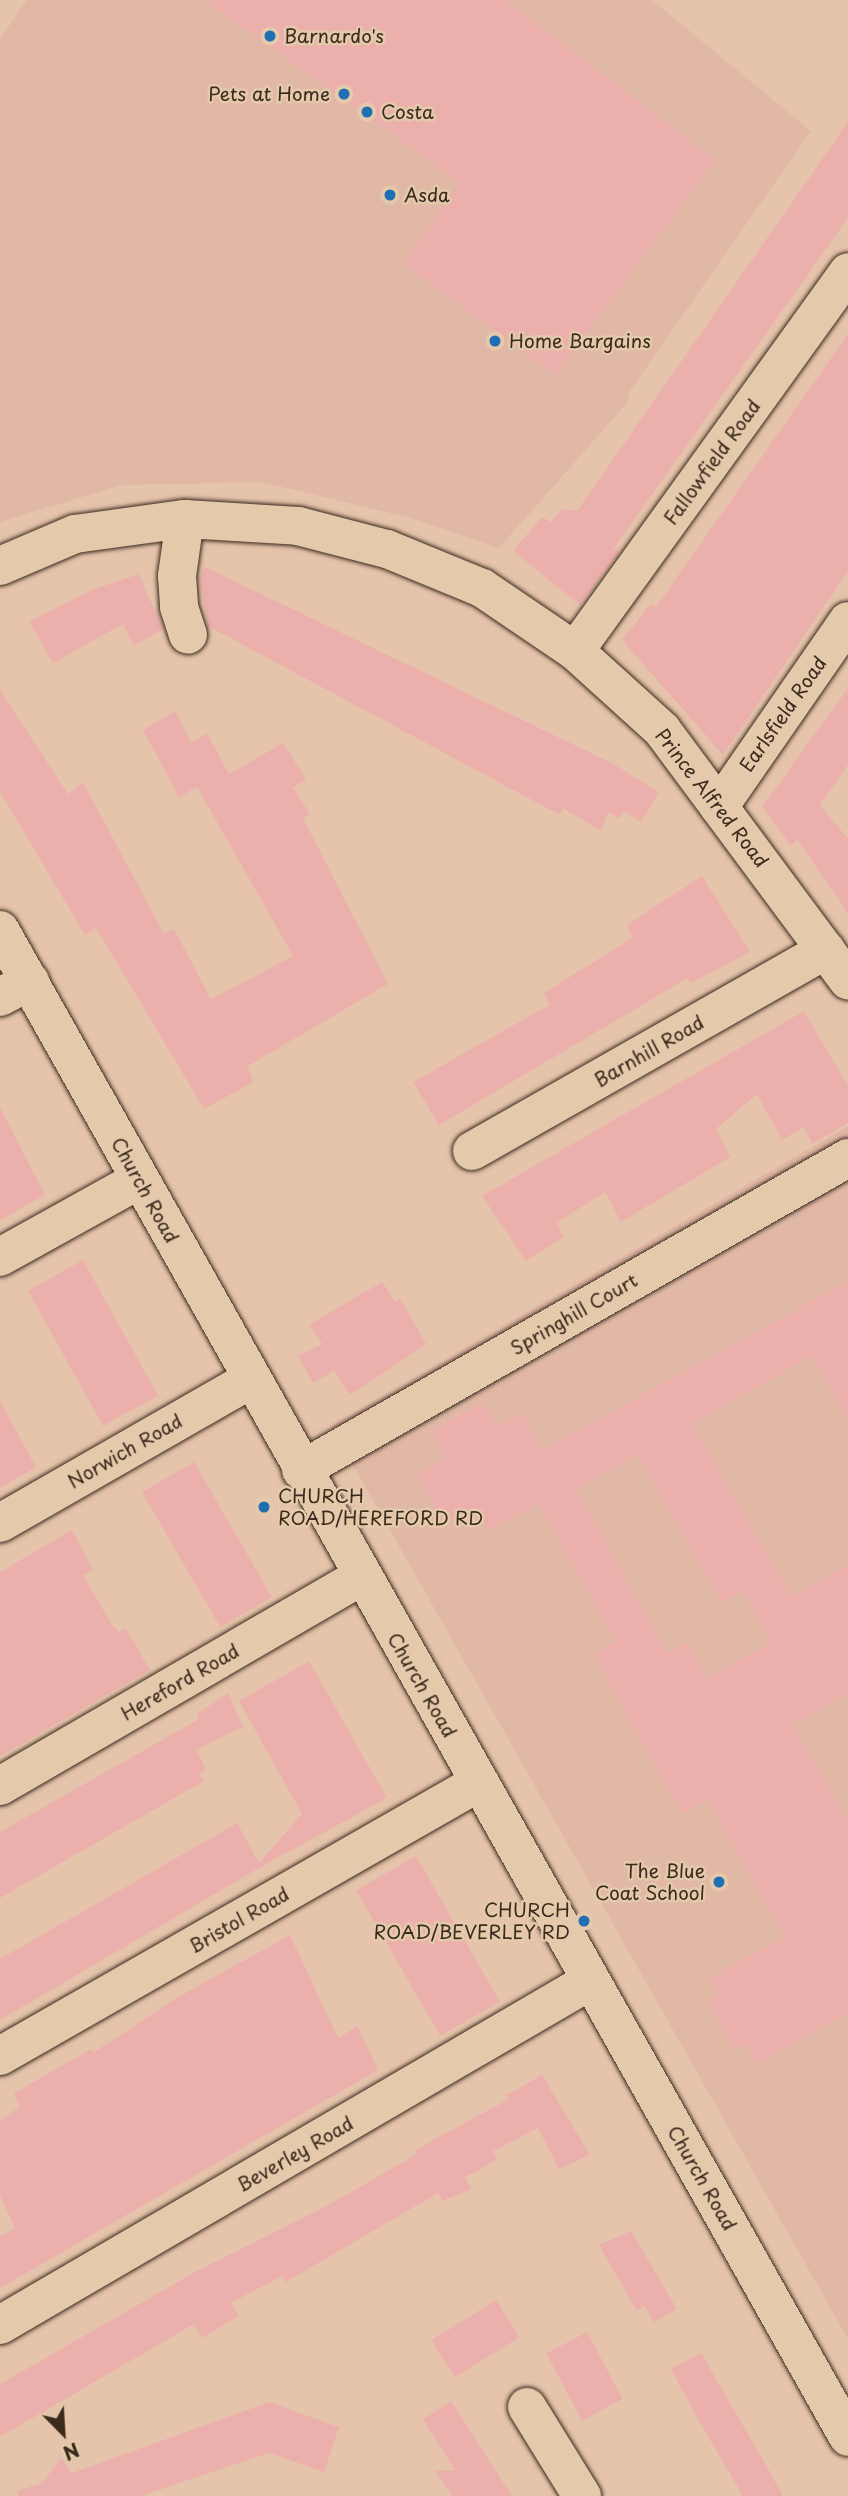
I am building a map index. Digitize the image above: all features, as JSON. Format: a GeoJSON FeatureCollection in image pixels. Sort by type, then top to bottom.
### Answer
{"type":"FeatureCollection","features":[{"type":"Feature","properties":{"kind":"street","name":"Fallowfield Road"},"geometry":{"type":"LineString","coordinates":[[575,651],[848,272]]}},
{"type":"Feature","properties":{"kind":"street","name":"Prince Alfred Road"},"geometry":{"type":"LineString","coordinates":[[0,566],[75,534],[185,519],[298,526],[387,549],[482,588],[575,651],[662,730],[837,965]]}},
{"type":"Feature","properties":{"kind":"street"},"geometry":{"type":"LineString","coordinates":[[185,519],[177,576],[179,607],[188,635]]}},
{"type":"Feature","properties":{"kind":"street","name":"Earlsfield Road"},"geometry":{"type":"LineString","coordinates":[[719,807],[841,645]]}},
{"type":"Feature","properties":{"kind":"street","name":"Church Road"},"geometry":{"type":"LineString","coordinates":[[0,930],[15,989],[139,1180],[360,1577],[848,2437]]}},
{"type":"Feature","properties":{"kind":"street","name":"Barnhill Road"},"geometry":{"type":"LineString","coordinates":[[472,1151],[837,965]]}},
{"type":"Feature","properties":{"kind":"street","name":"Springhill Court"},"geometry":{"type":"LineString","coordinates":[[301,1470],[848,1158]]}},
{"type":"Feature","properties":{"kind":"street"},"geometry":{"type":"LineString","coordinates":[[0,1257],[139,1180]]}},
{"type":"Feature","properties":{"kind":"street","name":"Norwich Road"},"geometry":{"type":"LineString","coordinates":[[0,1522],[250,1380]]}},
{"type":"Feature","properties":{"kind":"street","name":"Hereford Road"},"geometry":{"type":"LineString","coordinates":[[0,1786],[360,1577]]}},
{"type":"Feature","properties":{"kind":"street","name":"Bristol Road"},"geometry":{"type":"LineString","coordinates":[[0,2056],[478,1783]]}},
{"type":"Feature","properties":{"kind":"street","name":"Beverley Road"},"geometry":{"type":"LineString","coordinates":[[0,2325],[590,1981]]}},
{"type":"Feature","properties":{"kind":"street"},"geometry":{"type":"LineString","coordinates":[[527,2406],[582,2496]]}},
{"type":"Feature","properties":{"kind":"shaded area"},"geometry":{"type":"Polygon","coordinates":[[[27,0],[652,0],[811,131],[630,391],[627,403],[499,548],[410,518],[262,482],[122,485],[0,522],[0,39],[27,0]]]}},
{"type":"Feature","properties":{"kind":"shaded area","name":"The Blue Coat School"},"geometry":{"type":"Polygon","coordinates":[[[848,1126],[848,2339],[331,1426],[848,1126]]]}},
{"type":"Feature","properties":{"kind":"building"},"geometry":{"type":"Polygon","coordinates":[[[204,0],[505,0],[716,160],[555,375],[403,264],[460,183],[204,0]]]}},
{"type":"Feature","properties":{"kind":"building"},"geometry":{"type":"Polygon","coordinates":[[[848,122],[848,218],[614,548],[620,552],[580,605],[513,551],[542,517],[551,522],[562,509],[577,511],[848,122]]]}},
{"type":"Feature","properties":{"kind":"building"},"geometry":{"type":"Polygon","coordinates":[[[848,334],[848,571],[723,755],[622,640],[651,603],[656,607],[848,334]]]}},
{"type":"Feature","properties":{"kind":"building"},"geometry":{"type":"Polygon","coordinates":[[[205,567],[612,763],[659,792],[641,822],[624,811],[619,819],[608,812],[601,831],[563,808],[560,815],[208,626],[199,577],[205,567]]]}},
{"type":"Feature","properties":{"kind":"building"},"geometry":{"type":"Polygon","coordinates":[[[139,574],[163,629],[134,646],[123,624],[53,663],[29,621],[91,590],[139,574]]]}},
{"type":"Feature","properties":{"kind":"building"},"geometry":{"type":"Polygon","coordinates":[[[848,688],[848,765],[820,805],[848,839],[848,913],[797,839],[791,846],[762,807],[848,688]]]}},
{"type":"Feature","properties":{"kind":"building"},"geometry":{"type":"Polygon","coordinates":[[[0,690],[68,794],[83,782],[164,934],[174,929],[211,999],[293,956],[197,787],[179,797],[143,730],[175,711],[191,743],[207,733],[229,774],[283,743],[306,779],[293,788],[310,814],[303,818],[388,984],[248,1066],[253,1082],[204,1109],[96,928],[85,935],[0,792],[0,690]]]}},
{"type":"Feature","properties":{"kind":"building"},"geometry":{"type":"Polygon","coordinates":[[[702,876],[750,952],[691,983],[688,978],[439,1125],[413,1082],[549,1005],[544,993],[632,938],[627,925],[702,876]]]}},
{"type":"Feature","properties":{"kind":"building"},"geometry":{"type":"Polygon","coordinates":[[[804,1011],[848,1086],[848,1123],[812,1144],[804,1127],[782,1140],[757,1094],[716,1129],[730,1157],[621,1222],[605,1192],[556,1223],[564,1237],[526,1261],[482,1196],[804,1011]]]}},
{"type":"Feature","properties":{"kind":"building"},"geometry":{"type":"Polygon","coordinates":[[[0,1107],[45,1195],[0,1220],[0,1107]]]}},
{"type":"Feature","properties":{"kind":"building"},"geometry":{"type":"Polygon","coordinates":[[[83,1260],[158,1396],[103,1426],[28,1291],[83,1260]]]}},
{"type":"Feature","properties":{"kind":"building"},"geometry":{"type":"Polygon","coordinates":[[[848,1281],[848,1420],[812,1356],[692,1424],[792,1596],[848,1565],[848,1694],[793,1725],[848,1821],[848,2013],[756,2064],[745,2043],[734,2050],[707,2001],[719,1993],[710,1978],[784,1937],[708,1800],[682,1814],[593,1654],[616,1642],[539,1504],[488,1531],[475,1509],[444,1524],[416,1475],[445,1458],[432,1430],[483,1403],[496,1426],[522,1413],[543,1450],[848,1281]],[[637,1455],[576,1489],[668,1654],[687,1643],[707,1678],[771,1642],[743,1591],[722,1603],[637,1455]]]}},
{"type":"Feature","properties":{"kind":"building"},"geometry":{"type":"Polygon","coordinates":[[[382,1282],[395,1301],[400,1298],[426,1344],[350,1395],[334,1371],[313,1383],[298,1356],[322,1344],[309,1325],[382,1282]]]}},
{"type":"Feature","properties":{"kind":"building"},"geometry":{"type":"Polygon","coordinates":[[[0,1401],[36,1467],[0,1488],[0,1401]]]}},
{"type":"Feature","properties":{"kind":"building"},"geometry":{"type":"Polygon","coordinates":[[[194,1462],[272,1597],[220,1627],[142,1492],[194,1462]]]}},
{"type":"Feature","properties":{"kind":"building"},"geometry":{"type":"Polygon","coordinates":[[[72,1530],[93,1570],[83,1575],[109,1620],[118,1632],[126,1629],[150,1670],[0,1756],[0,1572],[72,1530]]]}},
{"type":"Feature","properties":{"kind":"building"},"geometry":{"type":"Polygon","coordinates":[[[309,1661],[387,1798],[259,1868],[0,2020],[0,1959],[237,1823],[259,1863],[302,1814],[239,1701],[309,1661]]]}},
{"type":"Feature","properties":{"kind":"building"},"geometry":{"type":"Polygon","coordinates":[[[228,1693],[243,1727],[196,1750],[206,1769],[199,1774],[204,1781],[0,1898],[0,1832],[199,1719],[197,1714],[228,1693]]]}},
{"type":"Feature","properties":{"kind":"building"},"geometry":{"type":"Polygon","coordinates":[[[416,1856],[500,2001],[440,2036],[356,1891],[416,1856]]]}},
{"type":"Feature","properties":{"kind":"building"},"geometry":{"type":"Polygon","coordinates":[[[290,1935],[338,2038],[357,2026],[378,2070],[0,2288],[0,2236],[15,2228],[0,2196],[0,2120],[20,2107],[14,2093],[91,2049],[93,2053],[180,1996],[290,1935]]]}},
{"type":"Feature","properties":{"kind":"building"},"geometry":{"type":"Polygon","coordinates":[[[542,2075],[590,2155],[559,2169],[538,2128],[493,2151],[497,2160],[465,2177],[471,2189],[443,2201],[438,2193],[286,2282],[282,2276],[231,2303],[239,2316],[202,2338],[194,2324],[0,2437],[0,2384],[195,2272],[332,2203],[417,2154],[415,2150],[509,2099],[506,2095],[542,2075]]]}},
{"type":"Feature","properties":{"kind":"building"},"geometry":{"type":"Polygon","coordinates":[[[631,2231],[677,2309],[654,2322],[644,2305],[637,2311],[599,2245],[631,2231]]]}},
{"type":"Feature","properties":{"kind":"building"},"geometry":{"type":"Polygon","coordinates":[[[496,2300],[519,2337],[455,2378],[432,2340],[496,2300]]]}},
{"type":"Feature","properties":{"kind":"building"},"geometry":{"type":"Polygon","coordinates":[[[587,2332],[623,2399],[582,2421],[546,2354],[587,2332]]]}},
{"type":"Feature","properties":{"kind":"building"},"geometry":{"type":"Polygon","coordinates":[[[701,2353],[783,2496],[743,2496],[700,2423],[671,2369],[701,2353]]]}},
{"type":"Feature","properties":{"kind":"building"},"geometry":{"type":"Polygon","coordinates":[[[451,2401],[512,2496],[453,2496],[435,2471],[455,2470],[423,2419],[451,2401]]]}},
{"type":"Feature","properties":{"kind":"building"},"geometry":{"type":"Polygon","coordinates":[[[269,2402],[339,2427],[324,2472],[269,2453],[141,2496],[18,2496],[17,2491],[42,2483],[61,2458],[72,2473],[269,2402]]]}},
{"type":"Feature","properties":{"kind":"place","name":"Barnardo's"},"geometry":{"type":"Point","coordinates":[270,36]}},
{"type":"Feature","properties":{"kind":"place","name":"Pets at Home"},"geometry":{"type":"Point","coordinates":[344,94]}},
{"type":"Feature","properties":{"kind":"place","name":"Costa"},"geometry":{"type":"Point","coordinates":[367,112]}},
{"type":"Feature","properties":{"kind":"place","name":"Asda"},"geometry":{"type":"Point","coordinates":[390,195]}},
{"type":"Feature","properties":{"kind":"place","name":"Home Bargains"},"geometry":{"type":"Point","coordinates":[495,341]}},
{"type":"Feature","properties":{"kind":"place","name":"CHURCH ROAD/HEREFORD RD"},"geometry":{"type":"Point","coordinates":[264,1507]}},
{"type":"Feature","properties":{"kind":"place","name":"The Blue Coat School"},"geometry":{"type":"Point","coordinates":[719,1882]}},
{"type":"Feature","properties":{"kind":"place","name":"CHURCH ROAD/BEVERLEY RD"},"geometry":{"type":"Point","coordinates":[584,1921]}}]}
